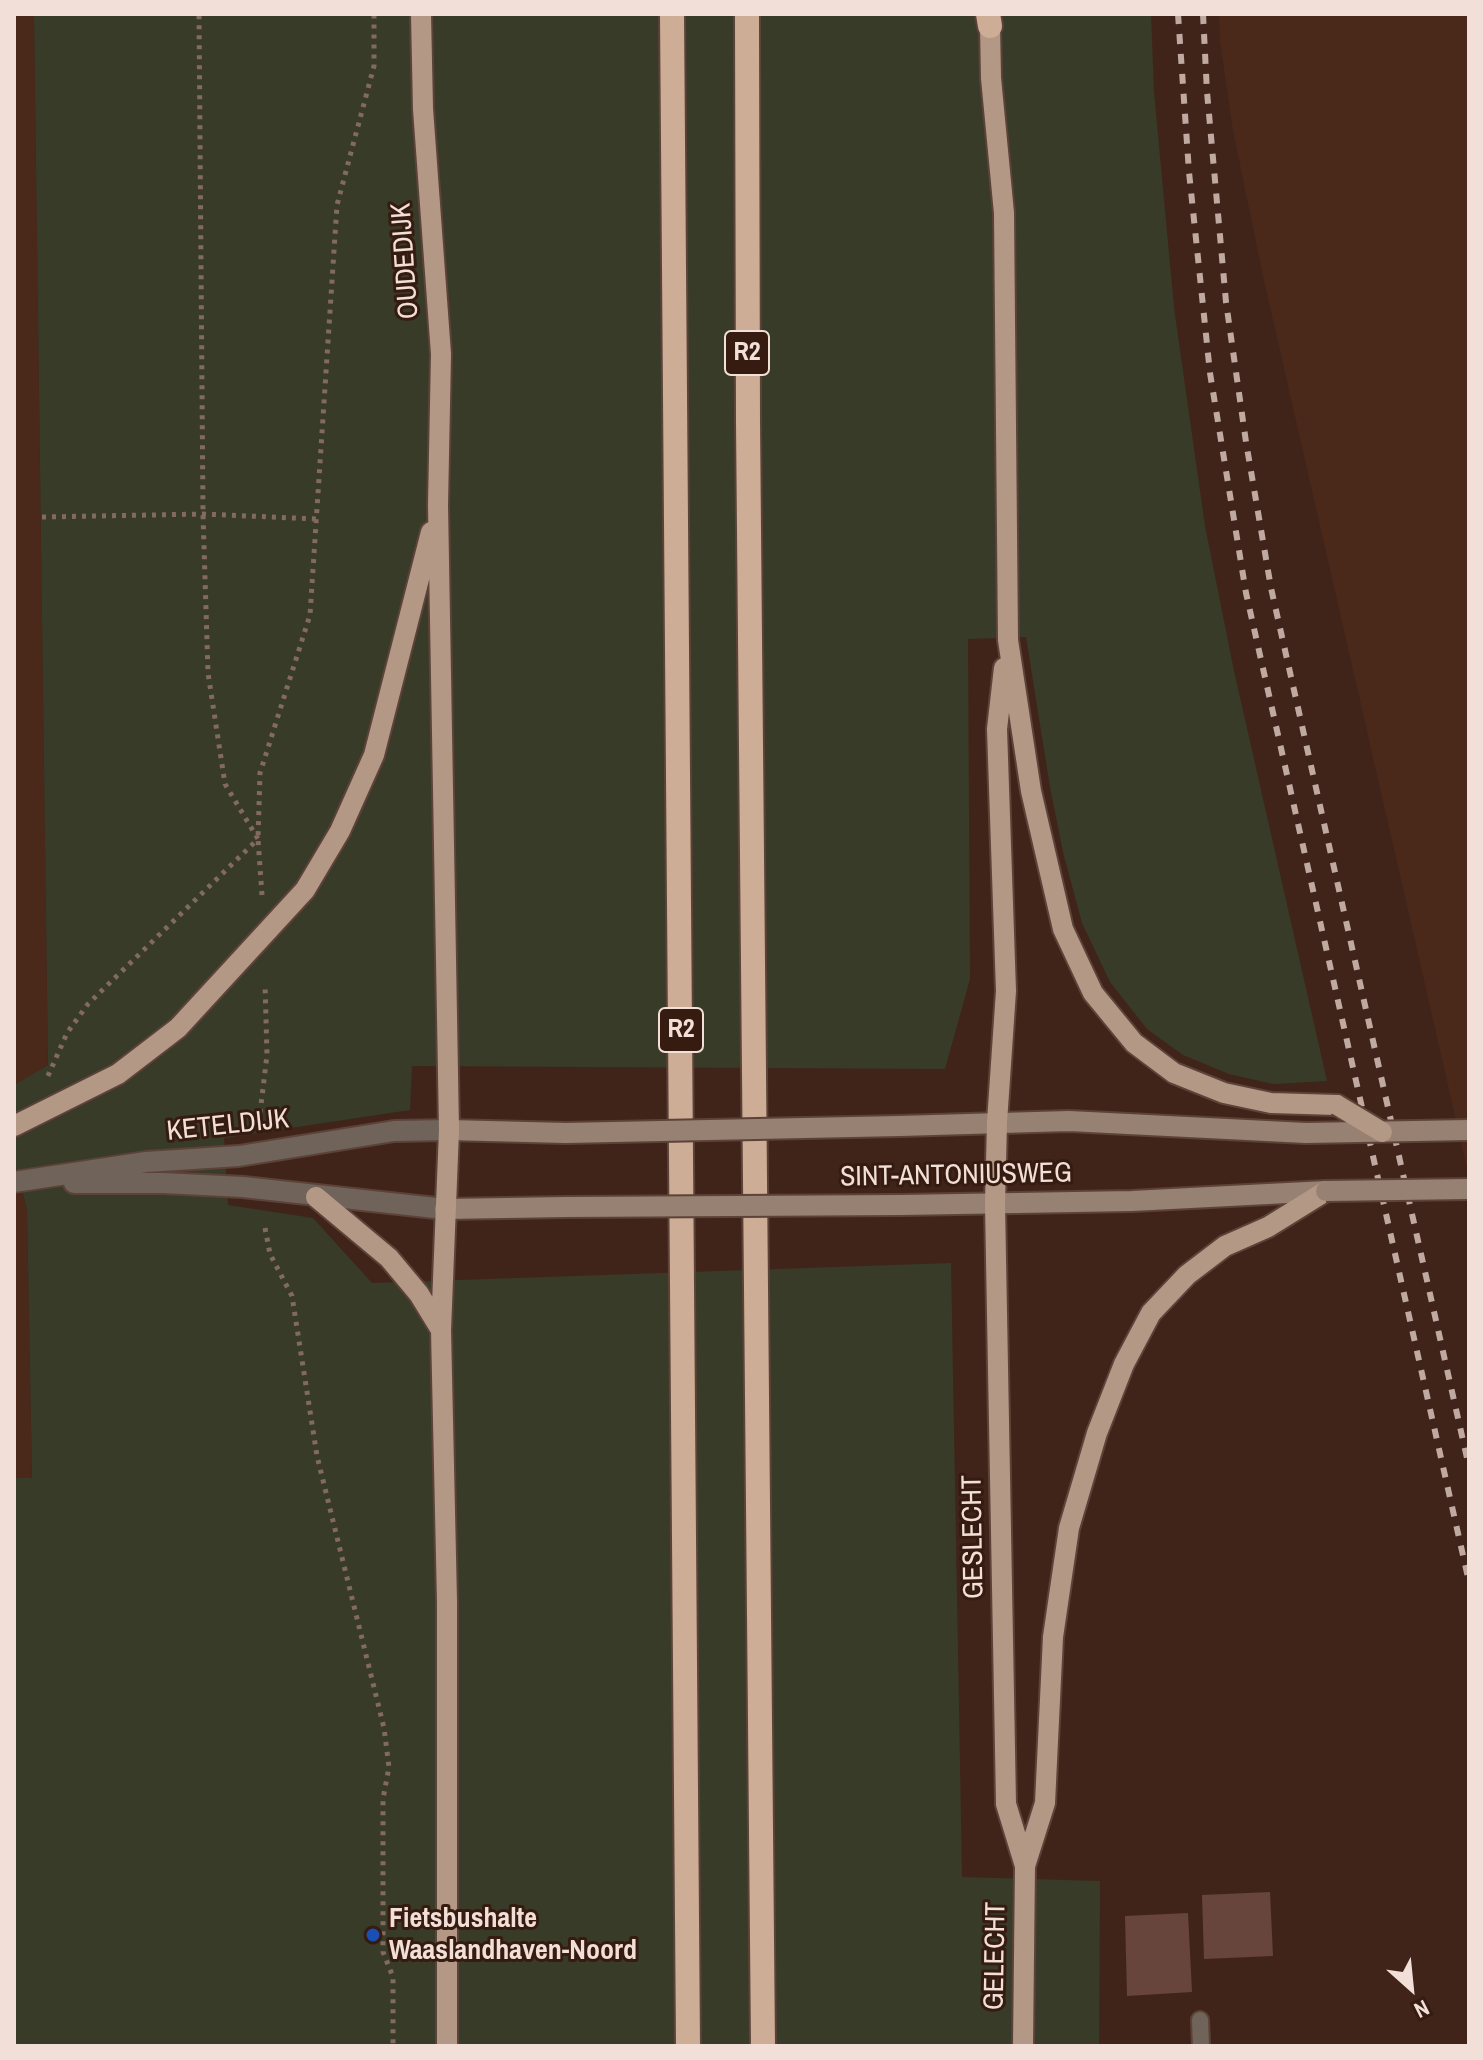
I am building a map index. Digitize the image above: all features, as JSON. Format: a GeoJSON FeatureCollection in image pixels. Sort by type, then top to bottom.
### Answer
{"type":"FeatureCollection","features":[{"type":"Feature","properties":{"kind":"highway","name":"R2"},"geometry":{"type":"LineString","coordinates":[[672,14],[688,2046]]}},
{"type":"Feature","properties":{"kind":"highway","name":"R2"},"geometry":{"type":"LineString","coordinates":[[747,14],[748,454],[763,2046]]}},
{"type":"Feature","properties":{"kind":"main road","name":"OUDEDIJK"},"geometry":{"type":"LineString","coordinates":[[421,14],[423,109],[441,354],[438,505]]}},
{"type":"Feature","properties":{"kind":"main road"},"geometry":{"type":"LineString","coordinates":[[989,20],[991,78],[1004,213],[1008,640],[1031,791],[1063,929],[1093,993],[1134,1043],[1174,1073],[1224,1093],[1271,1103],[1337,1105],[1382,1132]]}},
{"type":"Feature","properties":{"kind":"main road"},"geometry":{"type":"LineString","coordinates":[[14,1126],[118,1074],[178,1028],[305,890],[340,831],[374,755],[438,505]]}},
{"type":"Feature","properties":{"kind":"main road"},"geometry":{"type":"LineString","coordinates":[[438,505],[449,1130],[441,1330],[447,1602],[447,2046]]}},
{"type":"Feature","properties":{"kind":"main road","name":"GESLECHT"},"geometry":{"type":"LineString","coordinates":[[1008,640],[997,729],[1006,991],[995,1204],[1006,1804],[1025,1866]]}},
{"type":"Feature","properties":{"kind":"main road","name":"SINT-ANTONIUSWEG"},"geometry":{"type":"LineString","coordinates":[[449,1130],[566,1133],[1069,1121],[1306,1133],[1469,1130]]}},
{"type":"Feature","properties":{"kind":"main road","name":"SINT-ANTONIUSWEG"},"geometry":{"type":"LineString","coordinates":[[445,1209],[995,1204],[1326,1191],[1469,1189]]}},
{"type":"Feature","properties":{"kind":"main road"},"geometry":{"type":"LineString","coordinates":[[1025,1866],[1045,1803],[1053,1637],[1069,1528],[1097,1433],[1124,1364],[1151,1313],[1187,1275],[1225,1246],[1268,1227],[1326,1191]]}},
{"type":"Feature","properties":{"kind":"main road"},"geometry":{"type":"LineString","coordinates":[[316,1197],[389,1258],[419,1294],[441,1330]]}},
{"type":"Feature","properties":{"kind":"main road","name":"GELECHT"},"geometry":{"type":"LineString","coordinates":[[1023,2046],[1025,1866]]}},
{"type":"Feature","properties":{"kind":"street","name":"KETELDIJK"},"geometry":{"type":"LineString","coordinates":[[14,1183],[146,1162],[239,1156],[394,1131],[449,1130]]}},
{"type":"Feature","properties":{"kind":"street","name":"KETELDIJK"},"geometry":{"type":"LineString","coordinates":[[14,1183],[163,1183],[243,1187],[445,1209]]}},
{"type":"Feature","properties":{"kind":"lane"},"geometry":{"type":"LineString","coordinates":[[1200,2020],[1201,2046]]}},
{"type":"Feature","properties":{"kind":"path"},"geometry":{"type":"LineString","coordinates":[[199,14],[203,514],[208,673],[225,784],[258,839]]}},
{"type":"Feature","properties":{"kind":"path"},"geometry":{"type":"LineString","coordinates":[[262,899],[258,839],[260,773],[310,615],[337,205],[374,66],[374,14]]}},
{"type":"Feature","properties":{"kind":"path"},"geometry":{"type":"LineString","coordinates":[[42,517],[203,514],[316,519]]}},
{"type":"Feature","properties":{"kind":"path"},"geometry":{"type":"LineString","coordinates":[[43,1088],[67,1033],[88,1004],[258,839]]}},
{"type":"Feature","properties":{"kind":"path"},"geometry":{"type":"LineString","coordinates":[[260,1113],[267,1055],[265,984]]}},
{"type":"Feature","properties":{"kind":"path"},"geometry":{"type":"LineString","coordinates":[[265,1228],[270,1254],[292,1296],[317,1456],[384,1728],[389,1767],[383,1799],[383,1952],[393,1977],[393,2046]]}},
{"type":"Feature","properties":{"kind":"shaded area"},"geometry":{"type":"Polygon","coordinates":[[[14,14],[34,14],[48,1065],[14,1085],[14,14]]]}},
{"type":"Feature","properties":{"kind":"shaded area"},"geometry":{"type":"Polygon","coordinates":[[[1219,14],[1469,14],[1469,1177],[1264,281],[1233,131],[1219,14]]]}},
{"type":"Feature","properties":{"kind":"shaded area"},"geometry":{"type":"Polygon","coordinates":[[[14,1159],[27,1209],[32,1479],[14,1478],[14,1159]]]}},
{"type":"Feature","properties":{"kind":"green space"},"geometry":{"type":"Polygon","coordinates":[[[34,14],[1151,14],[1154,92],[1174,308],[1205,526],[1234,671],[1327,1081],[1273,1084],[1229,1074],[1183,1055],[1147,1029],[1110,982],[1082,923],[1050,787],[1026,637],[968,639],[970,979],[945,1069],[412,1066],[410,1110],[224,1138],[228,1205],[313,1218],[372,1283],[951,1263],[962,1877],[1100,1881],[1099,2046],[14,2046],[14,1478],[32,1478],[27,1209],[14,1159],[14,1085],[48,1065],[34,14]]]}},
{"type":"Feature","properties":{"kind":"building"},"geometry":{"type":"Polygon","coordinates":[[[1270,1892],[1273,1956],[1204,1959],[1202,1895],[1270,1892]]]}},
{"type":"Feature","properties":{"kind":"building"},"geometry":{"type":"Polygon","coordinates":[[[1188,1913],[1192,1992],[1127,1996],[1125,1916],[1188,1913]]]}},
{"type":"Feature","properties":{"kind":"railway"},"geometry":{"type":"LineString","coordinates":[[1178,14],[1189,172],[1210,373],[1246,593],[1469,1582]]}},
{"type":"Feature","properties":{"kind":"railway"},"geometry":{"type":"LineString","coordinates":[[1203,14],[1226,302],[1271,588],[1469,1467]]}},
{"type":"Feature","properties":{"kind":"place","name":"Fietsbushalte Waaslandhaven-Noord"},"geometry":{"type":"Point","coordinates":[373,1935]}}]}
